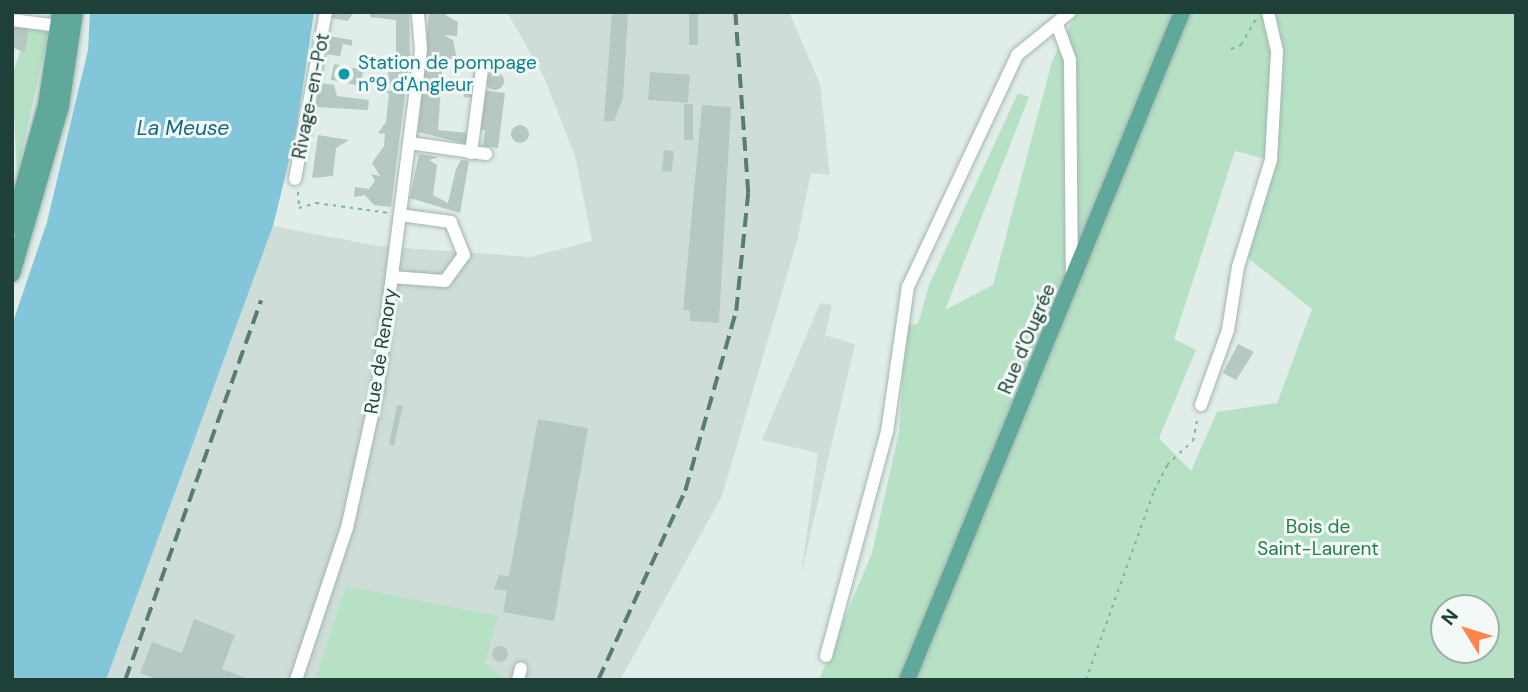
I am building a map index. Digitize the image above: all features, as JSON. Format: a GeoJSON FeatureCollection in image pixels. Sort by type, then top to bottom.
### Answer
{"type":"FeatureCollection","features":[{"type":"Feature","properties":{"kind":"main road"},"geometry":{"type":"LineString","coordinates":[[12,274],[58,118],[75,12]]}},
{"type":"Feature","properties":{"kind":"main road","name":"Rue d'Ougrée"},"geometry":{"type":"LineString","coordinates":[[907,680],[1182,12]]}},
{"type":"Feature","properties":{"kind":"main road"},"geometry":{"type":"LineString","coordinates":[[12,226],[19,186],[60,19]]}},
{"type":"Feature","properties":{"kind":"street","name":"Rivage-en-Pot"},"geometry":{"type":"LineString","coordinates":[[295,179],[326,12]]}},
{"type":"Feature","properties":{"kind":"street","name":"Rue de Renory"},"geometry":{"type":"LineString","coordinates":[[296,680],[351,514],[392,278],[421,49],[418,12]]}},
{"type":"Feature","properties":{"kind":"street"},"geometry":{"type":"LineString","coordinates":[[825,656],[887,432],[908,287],[1017,55],[1039,32],[1058,27],[1069,12]]}},
{"type":"Feature","properties":{"kind":"street"},"geometry":{"type":"LineString","coordinates":[[1201,405],[1228,330],[1238,267],[1271,160],[1277,51],[1268,12]]}},
{"type":"Feature","properties":{"kind":"street"},"geometry":{"type":"LineString","coordinates":[[12,20],[60,19]]}},
{"type":"Feature","properties":{"kind":"street"},"geometry":{"type":"LineString","coordinates":[[1058,27],[1070,60],[1071,287]]}},
{"type":"Feature","properties":{"kind":"street"},"geometry":{"type":"LineString","coordinates":[[471,153],[482,69]]}},
{"type":"Feature","properties":{"kind":"street"},"geometry":{"type":"LineString","coordinates":[[409,143],[485,155]]}},
{"type":"Feature","properties":{"kind":"street"},"geometry":{"type":"LineString","coordinates":[[392,278],[444,281],[464,255],[451,222],[400,215]]}},
{"type":"Feature","properties":{"kind":"path"},"geometry":{"type":"LineString","coordinates":[[1231,50],[1241,45],[1248,24],[1261,12]]}},
{"type":"Feature","properties":{"kind":"path"},"geometry":{"type":"LineString","coordinates":[[295,179],[299,208],[316,203],[400,215]]}},
{"type":"Feature","properties":{"kind":"path"},"geometry":{"type":"LineString","coordinates":[[1086,680],[1154,491],[1167,465],[1193,441],[1201,405]]}},
{"type":"Feature","properties":{"kind":"shaded area"},"geometry":{"type":"Polygon","coordinates":[[[507,12],[789,12],[820,84],[830,175],[811,173],[797,241],[722,496],[620,680],[106,680],[273,226],[378,246],[530,257],[592,241],[575,156],[544,77],[507,12]]]}},
{"type":"Feature","properties":{"kind":"shaded area"},"geometry":{"type":"Polygon","coordinates":[[[820,303],[832,305],[825,335],[855,344],[801,575],[818,453],[762,440],[820,303]]]}},
{"type":"Feature","properties":{"kind":"green space","name":"Bois de Saint-Laurent"},"geometry":{"type":"Polygon","coordinates":[[[1077,12],[1516,12],[1516,680],[819,680],[872,553],[899,432],[906,326],[918,324],[929,285],[1018,93],[1029,97],[945,310],[993,285],[1052,61],[1077,12]],[[1235,151],[1174,339],[1196,350],[1159,438],[1191,471],[1217,412],[1277,403],[1312,309],[1243,254],[1270,160],[1235,151]]]}},
{"type":"Feature","properties":{"kind":"green space"},"geometry":{"type":"Polygon","coordinates":[[[29,26],[49,30],[17,175],[12,75],[29,26]]]}},
{"type":"Feature","properties":{"kind":"green space"},"geometry":{"type":"Polygon","coordinates":[[[346,586],[498,616],[485,663],[507,680],[315,680],[346,586]]]}},
{"type":"Feature","properties":{"kind":"water","name":"La Meuse"},"geometry":{"type":"Polygon","coordinates":[[[90,12],[314,12],[296,132],[273,226],[106,680],[12,680],[12,325],[47,222],[88,50],[90,12]]]}},
{"type":"Feature","properties":{"kind":"building"},"geometry":{"type":"Polygon","coordinates":[[[332,12],[354,12],[348,21],[331,18],[332,12]]]}},
{"type":"Feature","properties":{"kind":"building"},"geometry":{"type":"Polygon","coordinates":[[[370,12],[409,12],[410,55],[391,207],[374,205],[365,195],[354,197],[355,187],[369,189],[375,181],[371,174],[380,176],[372,163],[384,146],[385,134],[378,133],[386,122],[389,94],[380,89],[391,91],[388,72],[396,67],[388,62],[396,55],[396,20],[370,17],[370,12]]]}},
{"type":"Feature","properties":{"kind":"building"},"geometry":{"type":"Polygon","coordinates":[[[429,12],[456,12],[445,15],[458,22],[457,36],[444,35],[453,40],[456,54],[455,59],[443,59],[438,130],[468,133],[467,144],[418,132],[429,12]]]}},
{"type":"Feature","properties":{"kind":"building"},"geometry":{"type":"Polygon","coordinates":[[[612,12],[628,12],[623,98],[614,121],[604,121],[612,12]]]}},
{"type":"Feature","properties":{"kind":"building"},"geometry":{"type":"Polygon","coordinates":[[[689,12],[698,12],[698,45],[689,45],[689,12]]]}},
{"type":"Feature","properties":{"kind":"building"},"geometry":{"type":"Polygon","coordinates":[[[12,24],[29,26],[25,53],[12,47],[12,24]]]}},
{"type":"Feature","properties":{"kind":"building"},"geometry":{"type":"Polygon","coordinates":[[[329,36],[352,40],[352,46],[343,44],[340,56],[326,54],[329,36]]]}},
{"type":"Feature","properties":{"kind":"building","name":"Station de pompage n°9 d'Angleur"},"geometry":{"type":"Polygon","coordinates":[[[334,64],[363,70],[360,86],[331,80],[334,64]]]}},
{"type":"Feature","properties":{"kind":"building"},"geometry":{"type":"Polygon","coordinates":[[[495,72],[501,75],[504,81],[501,87],[495,90],[489,87],[486,81],[489,75],[495,72]]]}},
{"type":"Feature","properties":{"kind":"building"},"geometry":{"type":"Polygon","coordinates":[[[650,72],[690,75],[688,103],[648,100],[650,72]]]}},
{"type":"Feature","properties":{"kind":"building"},"geometry":{"type":"Polygon","coordinates":[[[465,81],[474,82],[472,98],[463,97],[465,81]]]}},
{"type":"Feature","properties":{"kind":"building"},"geometry":{"type":"Polygon","coordinates":[[[320,83],[334,85],[337,96],[369,100],[368,110],[316,107],[320,83]]]}},
{"type":"Feature","properties":{"kind":"building"},"geometry":{"type":"Polygon","coordinates":[[[482,90],[505,93],[498,148],[483,146],[485,130],[477,129],[482,90]]]}},
{"type":"Feature","properties":{"kind":"building"},"geometry":{"type":"Polygon","coordinates":[[[684,104],[693,104],[693,140],[684,140],[684,104]]]}},
{"type":"Feature","properties":{"kind":"building"},"geometry":{"type":"Polygon","coordinates":[[[702,105],[731,107],[719,323],[690,321],[690,311],[683,310],[702,105]]]}},
{"type":"Feature","properties":{"kind":"building"},"geometry":{"type":"Polygon","coordinates":[[[516,125],[524,125],[529,134],[527,141],[516,143],[511,138],[511,130],[516,125]]]}},
{"type":"Feature","properties":{"kind":"building"},"geometry":{"type":"Polygon","coordinates":[[[318,135],[349,140],[336,148],[333,176],[312,178],[318,135]]]}},
{"type":"Feature","properties":{"kind":"building"},"geometry":{"type":"Polygon","coordinates":[[[664,150],[674,151],[672,172],[662,171],[664,150]]]}},
{"type":"Feature","properties":{"kind":"building"},"geometry":{"type":"Polygon","coordinates":[[[419,154],[439,157],[429,160],[437,165],[433,195],[448,203],[456,169],[461,160],[469,161],[460,213],[410,198],[419,154]]]}},
{"type":"Feature","properties":{"kind":"building"},"geometry":{"type":"Polygon","coordinates":[[[1238,344],[1254,352],[1236,380],[1223,373],[1238,344]]]}},
{"type":"Feature","properties":{"kind":"building"},"geometry":{"type":"Polygon","coordinates":[[[397,405],[403,406],[394,446],[389,444],[397,405]]]}},
{"type":"Feature","properties":{"kind":"building"},"geometry":{"type":"Polygon","coordinates":[[[538,419],[588,428],[554,621],[503,612],[507,591],[494,589],[499,575],[509,576],[538,419]]]}},
{"type":"Feature","properties":{"kind":"building"},"geometry":{"type":"Polygon","coordinates":[[[194,619],[235,635],[222,669],[251,680],[158,680],[140,673],[152,642],[182,653],[194,619]]]}},
{"type":"Feature","properties":{"kind":"building"},"geometry":{"type":"Polygon","coordinates":[[[497,646],[503,646],[508,654],[506,660],[497,662],[492,657],[492,651],[497,646]]]}},
{"type":"Feature","properties":{"kind":"railway"},"geometry":{"type":"LineString","coordinates":[[598,680],[685,491],[736,311],[748,193],[735,12]]}},
{"type":"Feature","properties":{"kind":"railway"},"geometry":{"type":"LineString","coordinates":[[125,680],[261,301]]}},
{"type":"Feature","properties":{"kind":"place","name":"Station de pompage n°9 d'Angleur"},"geometry":{"type":"Point","coordinates":[344,74]}}]}
